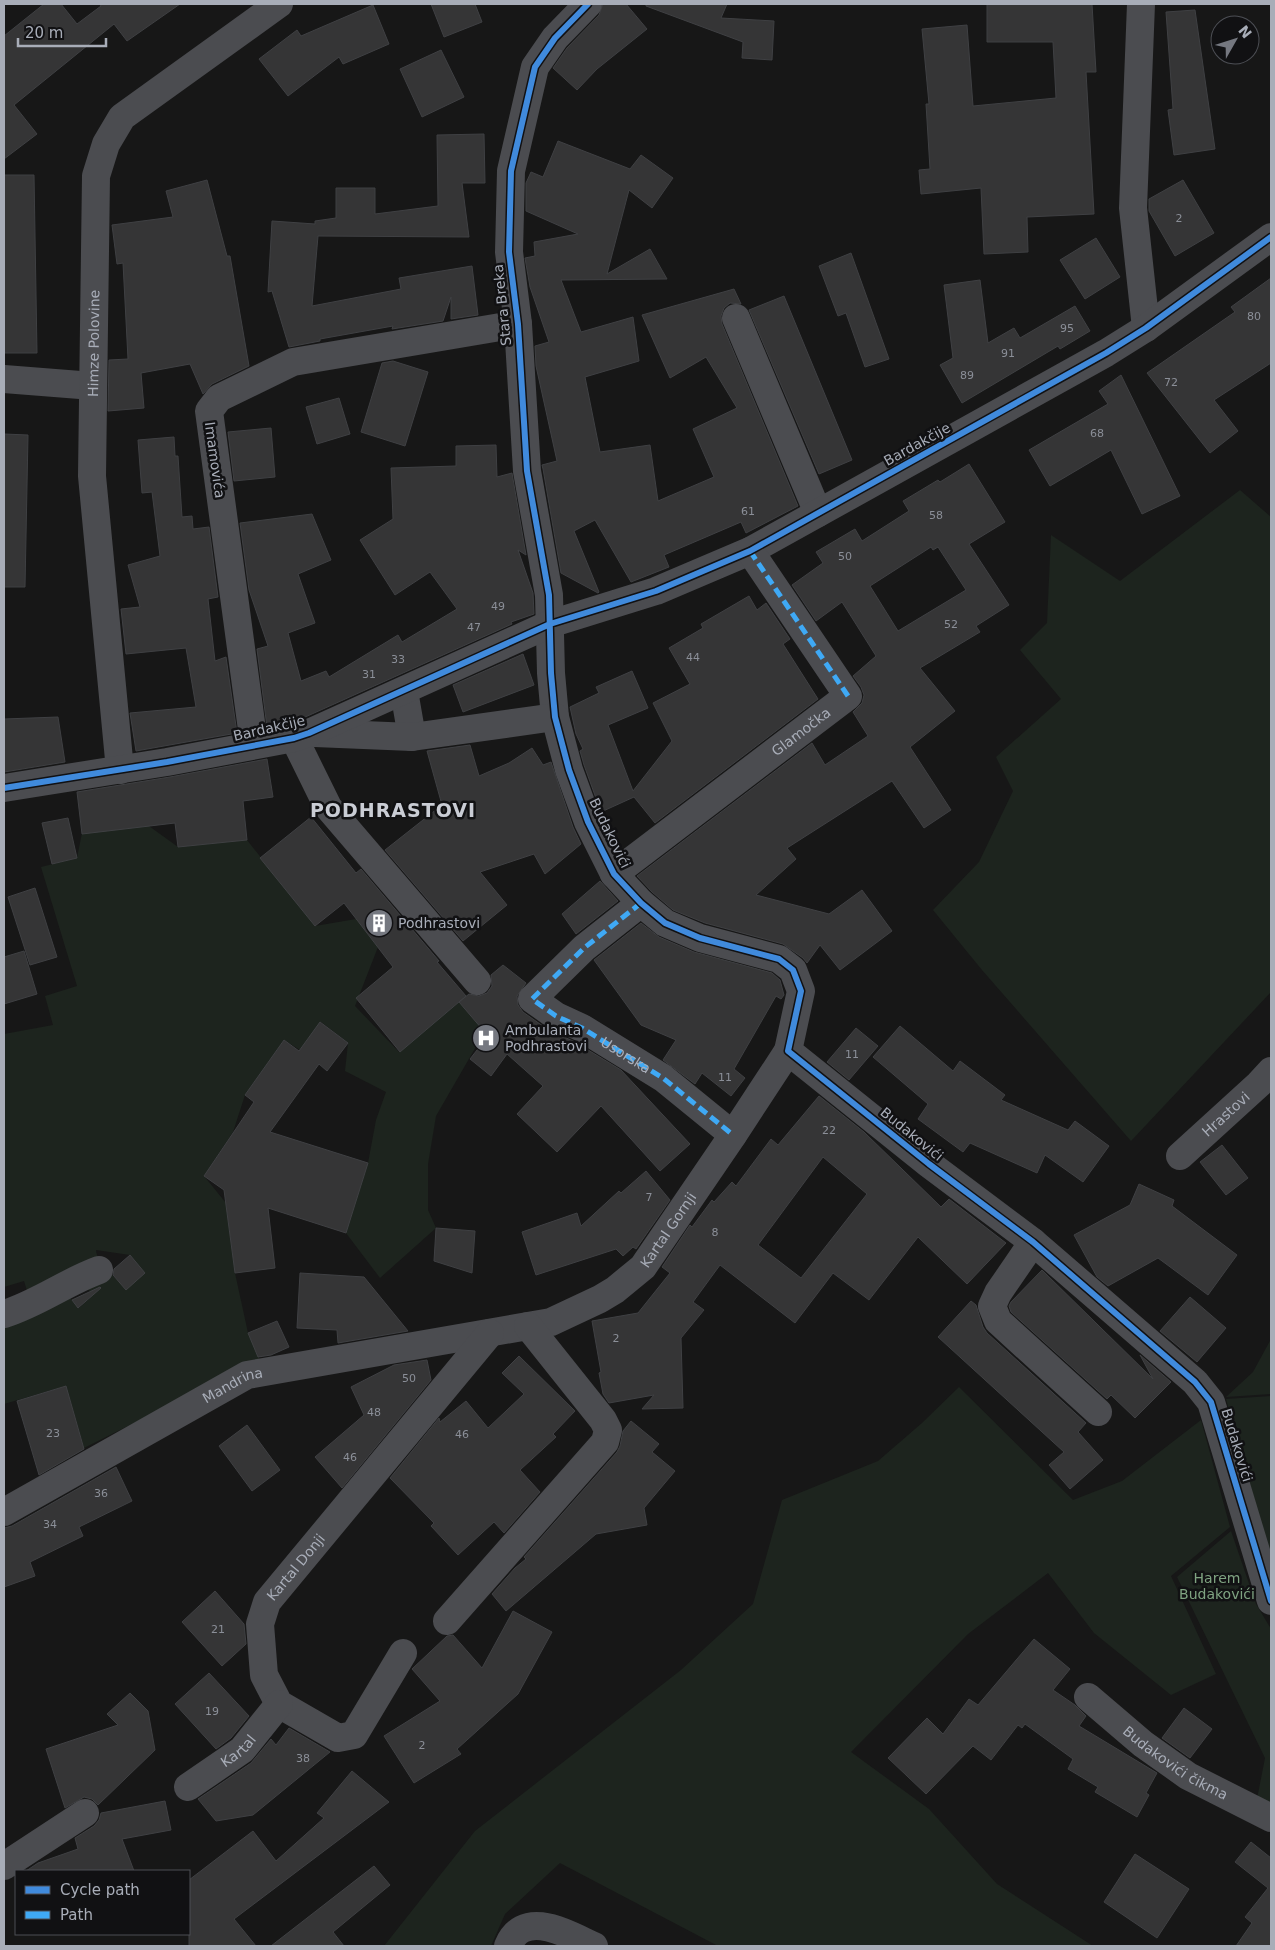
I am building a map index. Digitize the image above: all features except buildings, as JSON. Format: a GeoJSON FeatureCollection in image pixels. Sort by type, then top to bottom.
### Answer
{"type":"FeatureCollection","features":[{"type":"Feature","properties":{"kind":"street","name":"Himze Polovine"},"geometry":{"type":"LineString","coordinates":[[120,770],[92,476],[96,176],[106,144],[122,117],[279,4]]}},
{"type":"Feature","properties":{"kind":"street","name":"Stara Breka"},"geometry":{"type":"LineString","coordinates":[[550,624],[549,595],[527,471],[518,324],[509,252],[511,171],[534,67],[555,38],[588,4]]}},
{"type":"Feature","properties":{"kind":"street"},"geometry":{"type":"LineString","coordinates":[[1141,4],[1133,208],[1146,328]]}},
{"type":"Feature","properties":{"kind":"street","name":"Bardakčije"},"geometry":{"type":"LineString","coordinates":[[4,788],[120,770],[301,735],[404,691],[550,624],[656,591],[750,551],[1106,353],[1146,328],[1271,237]]}},
{"type":"Feature","properties":{"kind":"street"},"geometry":{"type":"LineString","coordinates":[[736,318],[818,514]]}},
{"type":"Feature","properties":{"kind":"street","name":"Imamovića"},"geometry":{"type":"LineString","coordinates":[[256,744],[253,737],[209,410],[219,398],[293,362],[518,324]]}},
{"type":"Feature","properties":{"kind":"street"},"geometry":{"type":"LineString","coordinates":[[4,379],[93,386]]}},
{"type":"Feature","properties":{"kind":"street","name":"Glamočka"},"geometry":{"type":"LineString","coordinates":[[614,874],[848,696],[750,551]]}},
{"type":"Feature","properties":{"kind":"street"},"geometry":{"type":"LineString","coordinates":[[550,624],[555,717]]}},
{"type":"Feature","properties":{"kind":"street"},"geometry":{"type":"LineString","coordinates":[[404,691],[412,737]]}},
{"type":"Feature","properties":{"kind":"street","name":"Bardakčije"},"geometry":{"type":"LineString","coordinates":[[301,735],[412,737],[555,717]]}},
{"type":"Feature","properties":{"kind":"street","name":"Budakovići"},"geometry":{"type":"LineString","coordinates":[[555,717],[569,770],[588,822],[614,874],[641,903],[664,923],[700,938],[779,959],[793,970],[801,990],[788,1050],[929,1164],[1033,1242],[1196,1382],[1212,1402],[1271,1601]]}},
{"type":"Feature","properties":{"kind":"street","name":"Bardakčije"},"geometry":{"type":"LineString","coordinates":[[301,735],[328,807],[477,981]]}},
{"type":"Feature","properties":{"kind":"street","name":"Usorska"},"geometry":{"type":"LineString","coordinates":[[641,903],[584,948],[532,998],[556,1016],[582,1028],[663,1078],[733,1135]]}},
{"type":"Feature","properties":{"kind":"street","name":"Kartal Gornji"},"geometry":{"type":"LineString","coordinates":[[490,1333],[551,1322],[600,1299],[633,1276],[642,1267],[733,1135],[788,1050]]}},
{"type":"Feature","properties":{"kind":"street","name":"Hrastovi"},"geometry":{"type":"LineString","coordinates":[[1180,1156],[1271,1071]]}},
{"type":"Feature","properties":{"kind":"street"},"geometry":{"type":"LineString","coordinates":[[1033,1242],[998,1293],[992,1306],[998,1321],[1098,1412]]}},
{"type":"Feature","properties":{"kind":"street"},"geometry":{"type":"LineString","coordinates":[[4,1314],[99,1270]]}},
{"type":"Feature","properties":{"kind":"street"},"geometry":{"type":"LineString","coordinates":[[447,1621],[605,1442],[608,1430],[603,1420],[528,1326]]}},
{"type":"Feature","properties":{"kind":"street","name":"Mandrina"},"geometry":{"type":"LineString","coordinates":[[4,1509],[247,1375],[490,1333]]}},
{"type":"Feature","properties":{"kind":"street","name":"Kartal Donji"},"geometry":{"type":"LineString","coordinates":[[279,1704],[264,1675],[260,1624],[267,1602],[490,1333]]}},
{"type":"Feature","properties":{"kind":"street"},"geometry":{"type":"LineString","coordinates":[[279,1704],[338,1738],[354,1735],[403,1653]]}},
{"type":"Feature","properties":{"kind":"street","name":"Budakovići čikma"},"geometry":{"type":"LineString","coordinates":[[1088,1697],[1143,1744],[1188,1776],[1271,1818]]}},
{"type":"Feature","properties":{"kind":"street","name":"Kartal"},"geometry":{"type":"LineString","coordinates":[[188,1787],[242,1750],[279,1704]]}},
{"type":"Feature","properties":{"kind":"street"},"geometry":{"type":"LineString","coordinates":[[4,1866],[85,1813]]}},
{"type":"Feature","properties":{"kind":"street"},"geometry":{"type":"LineString","coordinates":[[508,1946],[510,1941],[521,1930],[534,1926],[547,1926],[594,1946]]}},
{"type":"Feature","properties":{"kind":"green space"},"geometry":{"type":"Polygon","coordinates":[[[1240,490],[1271,517],[1271,992],[1131,1141],[982,970],[933,910],[979,862],[1013,791],[996,757],[1061,699],[1020,650],[1047,623],[1051,535],[1120,581],[1240,490]]]}},
{"type":"Feature","properties":{"kind":"green space"},"geometry":{"type":"Polygon","coordinates":[[[149,826],[178,847],[247,840],[315,926],[356,919],[378,947],[355,1006],[399,1052],[459,1002],[485,1031],[436,1116],[428,1164],[428,1210],[436,1228],[380,1278],[346,1233],[368,1163],[376,1120],[386,1092],[345,1071],[348,1043],[321,1022],[300,1050],[284,1040],[245,1095],[233,1132],[204,1176],[226,1203],[235,1273],[248,1333],[260,1360],[84,1448],[66,1386],[4,1404],[4,1296],[7,1305],[29,1297],[24,1281],[4,1287],[4,1034],[53,1025],[45,996],[77,986],[41,867],[77,858],[82,833],[149,826]],[[96,1250],[103,1265],[126,1289],[130,1255],[96,1250]],[[82,1282],[67,1294],[79,1308],[93,1295],[82,1282]]]}},
{"type":"Feature","properties":{"kind":"green space"},"geometry":{"type":"Polygon","coordinates":[[[1271,1339],[1271,1394],[1226,1397],[1253,1372],[1271,1339]]]}},
{"type":"Feature","properties":{"kind":"green space"},"geometry":{"type":"Polygon","coordinates":[[[959,1387],[1073,1500],[1122,1481],[1201,1420],[1230,1527],[1171,1576],[1216,1674],[1171,1695],[1094,1633],[1048,1573],[968,1634],[851,1752],[929,1809],[997,1884],[1093,1946],[718,1946],[560,1863],[505,1914],[491,1946],[384,1946],[475,1831],[681,1670],[753,1604],[782,1500],[878,1461],[922,1423],[959,1387]]]}},
{"type":"Feature","properties":{"kind":"green space","name":"Harem Budakovići"},"geometry":{"type":"Polygon","coordinates":[[[1271,1396],[1271,1558],[1226,1399],[1271,1396]]]}},
{"type":"Feature","properties":{"kind":"green space","name":"Harem Budakovići"},"geometry":{"type":"Polygon","coordinates":[[[1231,1531],[1256,1604],[1271,1629],[1271,1806],[1257,1799],[1265,1758],[1177,1577],[1231,1531]]]}},
{"type":"Feature","properties":{"kind":"marked path"},"geometry":{"type":"LineString","coordinates":[[750,551],[848,696]]}},
{"type":"Feature","properties":{"kind":"marked path"},"geometry":{"type":"LineString","coordinates":[[641,903],[584,948],[532,999],[556,1016],[582,1028],[663,1078],[733,1135]]}},
{"type":"Feature","properties":{"kind":"cycle path"},"geometry":{"type":"LineString","coordinates":[[588,4],[555,38],[535,67],[511,171],[509,252],[518,324],[527,471],[549,595],[551,673],[555,717],[569,770],[588,822],[614,874],[641,903],[665,923],[700,938],[779,959],[793,970],[801,991],[788,1051],[929,1164],[1033,1242],[1195,1382],[1211,1402],[1271,1601]]}},
{"type":"Feature","properties":{"kind":"cycle path"},"geometry":{"type":"LineString","coordinates":[[4,788],[167,762],[294,738],[309,733],[550,624],[656,591],[750,551],[1106,353],[1146,328],[1271,237]]}},
{"type":"Feature","properties":{"kind":"place","name":"Podhrastovi"},"geometry":{"type":"Point","coordinates":[379,923]}},
{"type":"Feature","properties":{"kind":"place","name":"Ambulanta Podhrastovi"},"geometry":{"type":"Point","coordinates":[486,1038]}},
{"type":"Feature","properties":{"kind":"district","name":"PODHRASTOVI"},"geometry":{"type":"Point","coordinates":[393,810]}}]}
